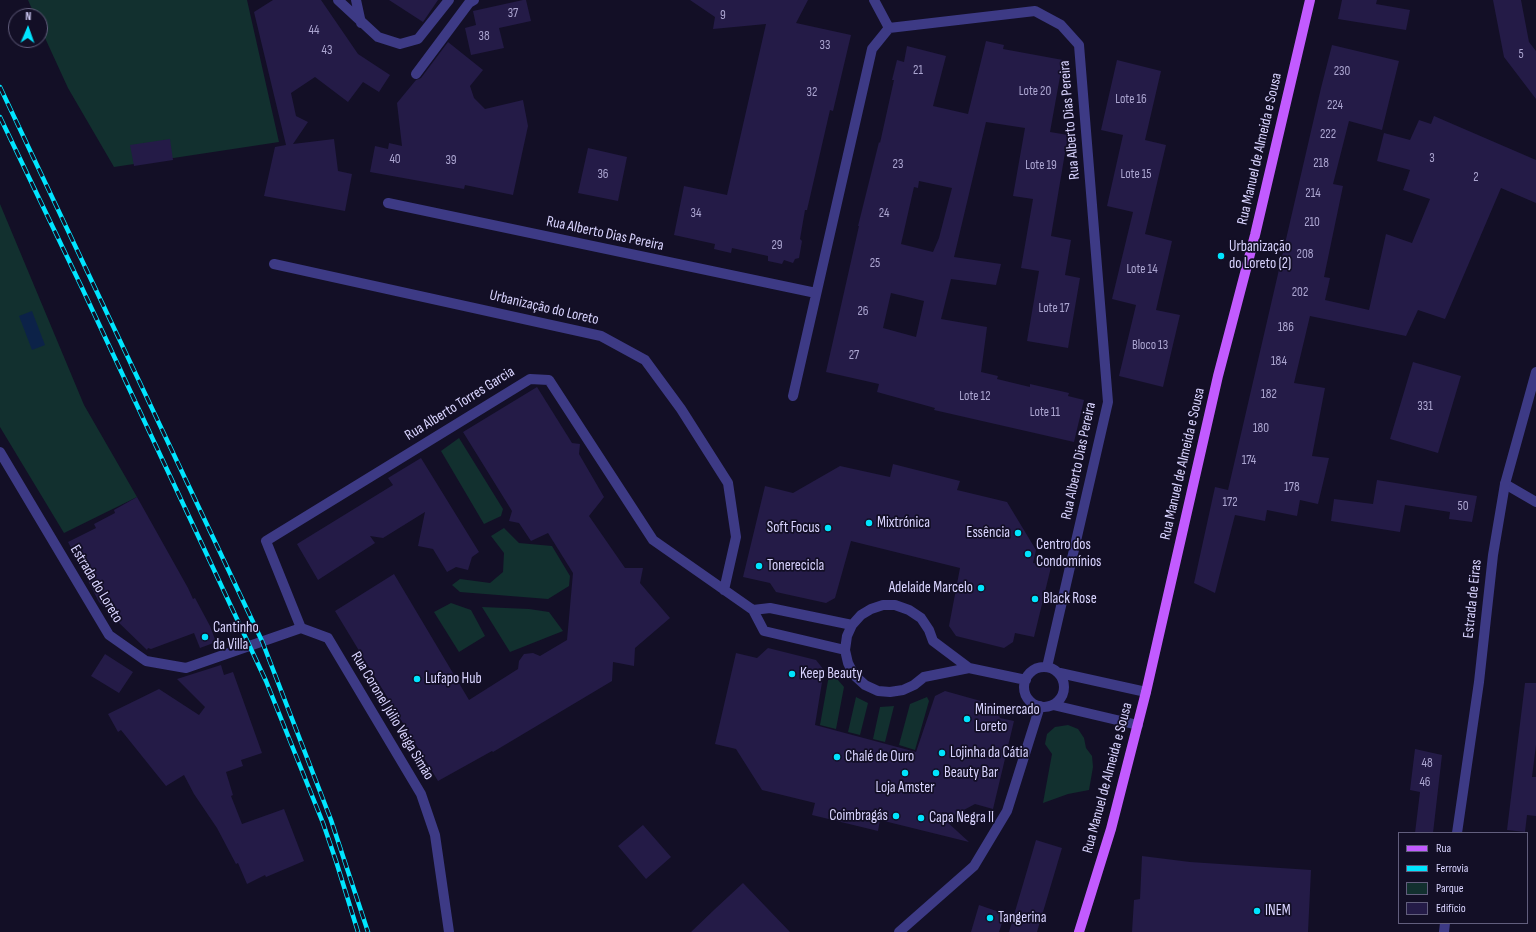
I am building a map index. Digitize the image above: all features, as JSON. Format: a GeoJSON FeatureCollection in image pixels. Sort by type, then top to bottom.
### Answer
{"type":"FeatureCollection","features":[{"type":"Feature","properties":{"kind":"main road","name":"Rua Manuel de Almeida e Sousa"},"geometry":{"type":"LineString","coordinates":[[1079,932],[1111,829],[1138,725],[1218,376],[1255,235],[1310,0]]}},
{"type":"Feature","properties":{"kind":"street"},"geometry":{"type":"LineString","coordinates":[[338,0],[361,23],[378,37],[400,44],[418,39],[449,0]]}},
{"type":"Feature","properties":{"kind":"street"},"geometry":{"type":"LineString","coordinates":[[356,0],[361,23]]}},
{"type":"Feature","properties":{"kind":"street"},"geometry":{"type":"LineString","coordinates":[[416,74],[469,3],[474,0]]}},
{"type":"Feature","properties":{"kind":"street"},"geometry":{"type":"LineString","coordinates":[[793,396],[872,49],[889,28],[874,0]]}},
{"type":"Feature","properties":{"kind":"street","name":"Rua Alberto Dias Pereira"},"geometry":{"type":"LineString","coordinates":[[889,28],[1035,11],[1061,25],[1079,45],[1108,402],[1047,667]]}},
{"type":"Feature","properties":{"kind":"street","name":"Rua Alberto Dias Pereira"},"geometry":{"type":"LineString","coordinates":[[388,203],[816,294]]}},
{"type":"Feature","properties":{"kind":"street","name":"Urbanização do Loreto"},"geometry":{"type":"LineString","coordinates":[[274,264],[601,336],[645,360],[681,409],[728,483],[736,537],[724,590]]}},
{"type":"Feature","properties":{"kind":"street","name":"Estrada de Eiras"},"geometry":{"type":"LineString","coordinates":[[1457,832],[1478,682],[1492,555],[1505,484],[1536,372]]}},
{"type":"Feature","properties":{"kind":"street","name":"Rua Alberto Torres Garcia"},"geometry":{"type":"LineString","coordinates":[[301,628],[266,541],[530,379],[549,380],[653,540],[753,610]]}},
{"type":"Feature","properties":{"kind":"street","name":"Estrada do Loreto"},"geometry":{"type":"LineString","coordinates":[[0,452],[109,636],[146,661],[186,668],[301,628]]}},
{"type":"Feature","properties":{"kind":"street"},"geometry":{"type":"LineString","coordinates":[[1505,484],[1536,502]]}},
{"type":"Feature","properties":{"kind":"street"},"geometry":{"type":"LineString","coordinates":[[969,668],[933,641],[929,630],[921,618],[909,610],[896,605],[883,605],[871,608],[861,615],[852,625],[847,636],[845,650],[848,663],[854,675],[865,685],[878,691],[890,692],[903,690],[914,685],[924,677],[969,668],[1026,680]]}},
{"type":"Feature","properties":{"kind":"street"},"geometry":{"type":"LineString","coordinates":[[845,650],[764,631],[753,610],[770,608],[852,625]]}},
{"type":"Feature","properties":{"kind":"street","name":"Rua Coronel Júlio Veiga Simão"},"geometry":{"type":"LineString","coordinates":[[301,628],[328,638],[421,794],[435,835],[449,932]]}},
{"type":"Feature","properties":{"kind":"street"},"geometry":{"type":"LineString","coordinates":[[1138,725],[1053,705],[1040,706],[1029,699],[1024,687],[1029,674],[1040,667],[1047,667],[1060,673],[1146,692]]}},
{"type":"Feature","properties":{"kind":"street"},"geometry":{"type":"LineString","coordinates":[[1053,705],[1062,696],[1064,691],[1064,684],[1060,673]]}},
{"type":"Feature","properties":{"kind":"street"},"geometry":{"type":"LineString","coordinates":[[898,932],[974,866],[1007,811],[1040,706]]}},
{"type":"Feature","properties":{"kind":"green space"},"geometry":{"type":"Polygon","coordinates":[[[28,0],[247,0],[279,142],[114,167],[68,88],[48,44],[48,8],[32,8],[28,0]]]}},
{"type":"Feature","properties":{"kind":"green space"},"geometry":{"type":"Polygon","coordinates":[[[0,204],[84,405],[137,497],[64,533],[0,427],[0,204]]]}},
{"type":"Feature","properties":{"kind":"green space"},"geometry":{"type":"Polygon","coordinates":[[[459,438],[503,509],[501,516],[484,524],[441,451],[459,438]]]}},
{"type":"Feature","properties":{"kind":"green space"},"geometry":{"type":"Polygon","coordinates":[[[504,528],[519,543],[552,546],[570,576],[569,586],[548,599],[460,592],[452,585],[460,579],[490,583],[503,572],[504,553],[491,536],[504,528]]]}},
{"type":"Feature","properties":{"kind":"green space"},"geometry":{"type":"Polygon","coordinates":[[[451,603],[471,610],[485,636],[459,652],[434,612],[451,603]]]}},
{"type":"Feature","properties":{"kind":"green space"},"geometry":{"type":"Polygon","coordinates":[[[482,607],[529,609],[549,612],[563,631],[510,652],[482,607]]]}},
{"type":"Feature","properties":{"kind":"green space"},"geometry":{"type":"Polygon","coordinates":[[[832,673],[844,687],[836,729],[820,725],[829,675],[832,673]]]}},
{"type":"Feature","properties":{"kind":"green space"},"geometry":{"type":"Polygon","coordinates":[[[856,697],[868,703],[860,735],[848,732],[856,697]]]}},
{"type":"Feature","properties":{"kind":"green space"},"geometry":{"type":"Polygon","coordinates":[[[927,697],[929,701],[915,750],[899,745],[910,704],[927,697]]]}},
{"type":"Feature","properties":{"kind":"green space"},"geometry":{"type":"Polygon","coordinates":[[[894,706],[885,742],[873,739],[880,707],[894,706]]]}},
{"type":"Feature","properties":{"kind":"green space"},"geometry":{"type":"Polygon","coordinates":[[[1068,725],[1078,729],[1084,738],[1086,748],[1092,756],[1093,767],[1089,790],[1068,794],[1043,803],[1052,754],[1045,744],[1047,734],[1055,727],[1068,725]]]}},
{"type":"Feature","properties":{"kind":"water"},"geometry":{"type":"Polygon","coordinates":[[[32,311],[45,345],[32,350],[19,316],[32,311]]]}},
{"type":"Feature","properties":{"kind":"building"},"geometry":{"type":"Polygon","coordinates":[[[273,0],[321,0],[358,54],[390,75],[379,92],[363,82],[348,102],[315,77],[291,93],[296,116],[308,122],[293,144],[334,139],[338,171],[352,174],[345,211],[264,196],[275,147],[286,145],[254,12],[273,0]]]}},
{"type":"Feature","properties":{"kind":"building"},"geometry":{"type":"Polygon","coordinates":[[[389,0],[438,0],[423,22],[389,0]]]}},
{"type":"Feature","properties":{"kind":"building"},"geometry":{"type":"Polygon","coordinates":[[[526,0],[531,21],[499,28],[504,48],[471,55],[465,28],[476,25],[473,11],[526,0]]]}},
{"type":"Feature","properties":{"kind":"building"},"geometry":{"type":"Polygon","coordinates":[[[690,0],[808,0],[796,23],[851,35],[833,111],[830,110],[807,210],[805,210],[800,239],[802,241],[799,258],[795,259],[793,263],[784,260],[782,264],[768,261],[768,256],[732,248],[731,253],[714,249],[715,244],[674,235],[684,186],[727,195],[766,24],[713,29],[715,17],[690,0]]]}},
{"type":"Feature","properties":{"kind":"building"},"geometry":{"type":"Polygon","coordinates":[[[1342,0],[1377,0],[1376,4],[1410,10],[1406,30],[1338,19],[1342,0]]]}},
{"type":"Feature","properties":{"kind":"building"},"geometry":{"type":"Polygon","coordinates":[[[1493,0],[1521,0],[1529,42],[1536,51],[1536,99],[1504,57],[1493,0]]]}},
{"type":"Feature","properties":{"kind":"building"},"geometry":{"type":"Polygon","coordinates":[[[986,41],[1004,45],[1003,49],[1063,60],[1050,132],[1068,135],[1051,236],[1071,240],[1065,275],[1080,278],[1068,348],[1027,341],[1039,271],[1021,268],[1033,199],[1013,196],[1025,128],[986,122],[954,257],[1001,264],[996,285],[951,279],[941,319],[987,327],[981,372],[998,376],[997,379],[1030,387],[1030,384],[1069,393],[1068,396],[1084,400],[1074,442],[934,410],[935,408],[877,392],[879,384],[826,372],[858,226],[879,142],[880,143],[894,80],[892,80],[897,60],[904,62],[907,46],[946,56],[933,106],[968,114],[986,41]],[[919,181],[918,188],[914,187],[901,244],[933,252],[939,238],[952,188],[919,181]],[[891,293],[883,328],[916,337],[924,301],[891,293]]]}},
{"type":"Feature","properties":{"kind":"building"},"geometry":{"type":"Polygon","coordinates":[[[448,42],[483,70],[470,86],[474,98],[485,109],[523,100],[528,126],[513,195],[465,185],[464,189],[370,172],[375,146],[388,149],[389,143],[402,146],[397,103],[416,80],[421,78],[448,42]]]}},
{"type":"Feature","properties":{"kind":"building"},"geometry":{"type":"Polygon","coordinates":[[[1332,45],[1399,61],[1382,130],[1349,121],[1333,184],[1343,186],[1324,277],[1330,278],[1325,300],[1369,310],[1386,234],[1412,243],[1430,199],[1403,190],[1410,170],[1377,161],[1384,133],[1410,140],[1419,120],[1431,124],[1434,116],[1536,160],[1536,203],[1501,188],[1445,319],[1418,310],[1406,336],[1310,316],[1294,383],[1325,388],[1312,456],[1329,458],[1318,504],[1300,500],[1297,516],[1267,510],[1265,521],[1235,515],[1215,593],[1194,583],[1215,487],[1228,490],[1332,45]]]}},
{"type":"Feature","properties":{"kind":"building"},"geometry":{"type":"Polygon","coordinates":[[[1117,60],[1161,71],[1145,140],[1166,145],[1145,234],[1172,241],[1156,310],[1180,315],[1163,387],[1119,376],[1136,305],[1112,299],[1133,212],[1107,206],[1123,135],[1101,130],[1117,60]]]}},
{"type":"Feature","properties":{"kind":"building"},"geometry":{"type":"Polygon","coordinates":[[[170,139],[173,160],[134,166],[130,145],[170,139]]]}},
{"type":"Feature","properties":{"kind":"building"},"geometry":{"type":"Polygon","coordinates":[[[588,148],[627,157],[618,201],[578,193],[588,148]]]}},
{"type":"Feature","properties":{"kind":"building"},"geometry":{"type":"Polygon","coordinates":[[[1413,362],[1461,376],[1438,453],[1390,439],[1413,362]]]}},
{"type":"Feature","properties":{"kind":"building"},"geometry":{"type":"Polygon","coordinates":[[[537,387],[572,443],[580,444],[579,454],[604,497],[589,516],[625,568],[643,568],[640,583],[670,618],[635,648],[634,666],[613,662],[612,681],[493,752],[492,751],[438,781],[335,611],[394,574],[469,700],[518,669],[519,661],[524,654],[533,653],[540,656],[567,640],[573,573],[548,533],[531,541],[519,523],[509,521],[512,511],[463,432],[537,387]]]}},
{"type":"Feature","properties":{"kind":"building"},"geometry":{"type":"Polygon","coordinates":[[[421,458],[479,552],[472,557],[468,570],[456,567],[447,572],[433,549],[418,546],[425,512],[383,538],[370,536],[375,543],[318,580],[297,544],[393,485],[388,478],[421,458]]]}},
{"type":"Feature","properties":{"kind":"building"},"geometry":{"type":"Polygon","coordinates":[[[893,464],[960,481],[957,490],[1007,502],[1036,550],[1033,563],[1051,567],[1034,637],[1015,633],[1013,642],[1004,648],[956,636],[949,626],[960,568],[851,541],[835,598],[826,603],[776,592],[770,583],[743,577],[765,486],[793,493],[840,466],[890,477],[893,464]]]}},
{"type":"Feature","properties":{"kind":"building"},"geometry":{"type":"Polygon","coordinates":[[[1377,480],[1477,496],[1472,522],[1449,519],[1450,512],[1405,505],[1400,532],[1331,521],[1334,499],[1373,504],[1377,480]]]}},
{"type":"Feature","properties":{"kind":"building"},"geometry":{"type":"Polygon","coordinates":[[[137,497],[193,599],[195,598],[210,626],[216,642],[200,648],[194,633],[151,649],[148,648],[147,650],[99,602],[68,542],[96,528],[94,524],[115,513],[114,510],[137,497]]]}},
{"type":"Feature","properties":{"kind":"building"},"geometry":{"type":"Polygon","coordinates":[[[768,648],[816,660],[824,670],[815,725],[916,752],[935,696],[945,691],[995,705],[1000,718],[1014,721],[993,809],[975,804],[945,820],[969,842],[880,820],[878,831],[812,815],[815,803],[762,790],[736,749],[715,744],[736,653],[757,658],[768,648]]]}},
{"type":"Feature","properties":{"kind":"building"},"geometry":{"type":"Polygon","coordinates":[[[105,654],[133,672],[119,693],[91,676],[105,654]]]}},
{"type":"Feature","properties":{"kind":"building"},"geometry":{"type":"Polygon","coordinates":[[[221,665],[224,675],[233,672],[262,753],[241,760],[243,766],[226,772],[233,795],[231,796],[242,824],[284,809],[304,861],[266,877],[265,875],[247,884],[238,863],[236,864],[217,828],[194,794],[184,775],[166,786],[121,730],[118,732],[108,714],[159,689],[199,715],[205,707],[177,679],[221,665]]]}},
{"type":"Feature","properties":{"kind":"building"},"geometry":{"type":"Polygon","coordinates":[[[1525,683],[1536,683],[1536,745],[1532,777],[1536,777],[1536,816],[1527,815],[1525,832],[1507,830],[1525,683]]]}},
{"type":"Feature","properties":{"kind":"building"},"geometry":{"type":"Polygon","coordinates":[[[1415,749],[1442,755],[1433,832],[1415,832],[1420,792],[1410,790],[1415,749]]]}},
{"type":"Feature","properties":{"kind":"building"},"geometry":{"type":"Polygon","coordinates":[[[643,825],[671,857],[646,879],[618,846],[643,825]]]}},
{"type":"Feature","properties":{"kind":"building"},"geometry":{"type":"Polygon","coordinates":[[[1036,840],[1062,848],[1037,932],[1009,932],[1036,840]]]}},
{"type":"Feature","properties":{"kind":"building","name":"INEM"},"geometry":{"type":"Polygon","coordinates":[[[1142,856],[1190,862],[1311,870],[1308,932],[1132,932],[1134,900],[1140,899],[1142,856]]]}},
{"type":"Feature","properties":{"kind":"building"},"geometry":{"type":"Polygon","coordinates":[[[743,883],[790,932],[691,932],[715,909],[743,883]]]}},
{"type":"Feature","properties":{"kind":"building","name":"Tangerina"},"geometry":{"type":"Polygon","coordinates":[[[979,905],[1005,914],[999,932],[971,932],[979,905]]]}},
{"type":"Feature","properties":{"kind":"railway"},"geometry":{"type":"LineString","coordinates":[[0,87],[262,641],[331,820],[368,932]]}},
{"type":"Feature","properties":{"kind":"railway"},"geometry":{"type":"LineString","coordinates":[[0,117],[83,290],[266,681],[323,823],[358,932]]}},
{"type":"Feature","properties":{"kind":"place","name":"Urbanização do Loreto (2)"},"geometry":{"type":"Point","coordinates":[1221,256]}},
{"type":"Feature","properties":{"kind":"place","name":"Mixtrónica"},"geometry":{"type":"Point","coordinates":[869,523]}},
{"type":"Feature","properties":{"kind":"place","name":"Soft Focus"},"geometry":{"type":"Point","coordinates":[828,528]}},
{"type":"Feature","properties":{"kind":"place","name":"Essência"},"geometry":{"type":"Point","coordinates":[1018,533]}},
{"type":"Feature","properties":{"kind":"place","name":"Centro dos Condomínios"},"geometry":{"type":"Point","coordinates":[1028,554]}},
{"type":"Feature","properties":{"kind":"place","name":"Tonerecicla"},"geometry":{"type":"Point","coordinates":[759,566]}},
{"type":"Feature","properties":{"kind":"place","name":"Adelaide Marcelo"},"geometry":{"type":"Point","coordinates":[981,588]}},
{"type":"Feature","properties":{"kind":"place","name":"Black Rose"},"geometry":{"type":"Point","coordinates":[1035,599]}},
{"type":"Feature","properties":{"kind":"place","name":"Cantinho da Villa"},"geometry":{"type":"Point","coordinates":[205,637]}},
{"type":"Feature","properties":{"kind":"place","name":"Keep Beauty"},"geometry":{"type":"Point","coordinates":[792,674]}},
{"type":"Feature","properties":{"kind":"place","name":"Lufapo Hub"},"geometry":{"type":"Point","coordinates":[417,679]}},
{"type":"Feature","properties":{"kind":"place","name":"Minimercado Loreto"},"geometry":{"type":"Point","coordinates":[967,719]}},
{"type":"Feature","properties":{"kind":"place","name":"Lojinha da Cátia"},"geometry":{"type":"Point","coordinates":[942,753]}},
{"type":"Feature","properties":{"kind":"place","name":"Chalé de Ouro"},"geometry":{"type":"Point","coordinates":[837,757]}},
{"type":"Feature","properties":{"kind":"place","name":"Loja Amster"},"geometry":{"type":"Point","coordinates":[905,773]}},
{"type":"Feature","properties":{"kind":"place","name":"Beauty Bar"},"geometry":{"type":"Point","coordinates":[936,773]}},
{"type":"Feature","properties":{"kind":"place","name":"Coimbragás"},"geometry":{"type":"Point","coordinates":[896,816]}},
{"type":"Feature","properties":{"kind":"place","name":"Capa Negra II"},"geometry":{"type":"Point","coordinates":[921,818]}},
{"type":"Feature","properties":{"kind":"place","name":"INEM"},"geometry":{"type":"Point","coordinates":[1257,911]}},
{"type":"Feature","properties":{"kind":"place","name":"Tangerina"},"geometry":{"type":"Point","coordinates":[990,918]}}]}
